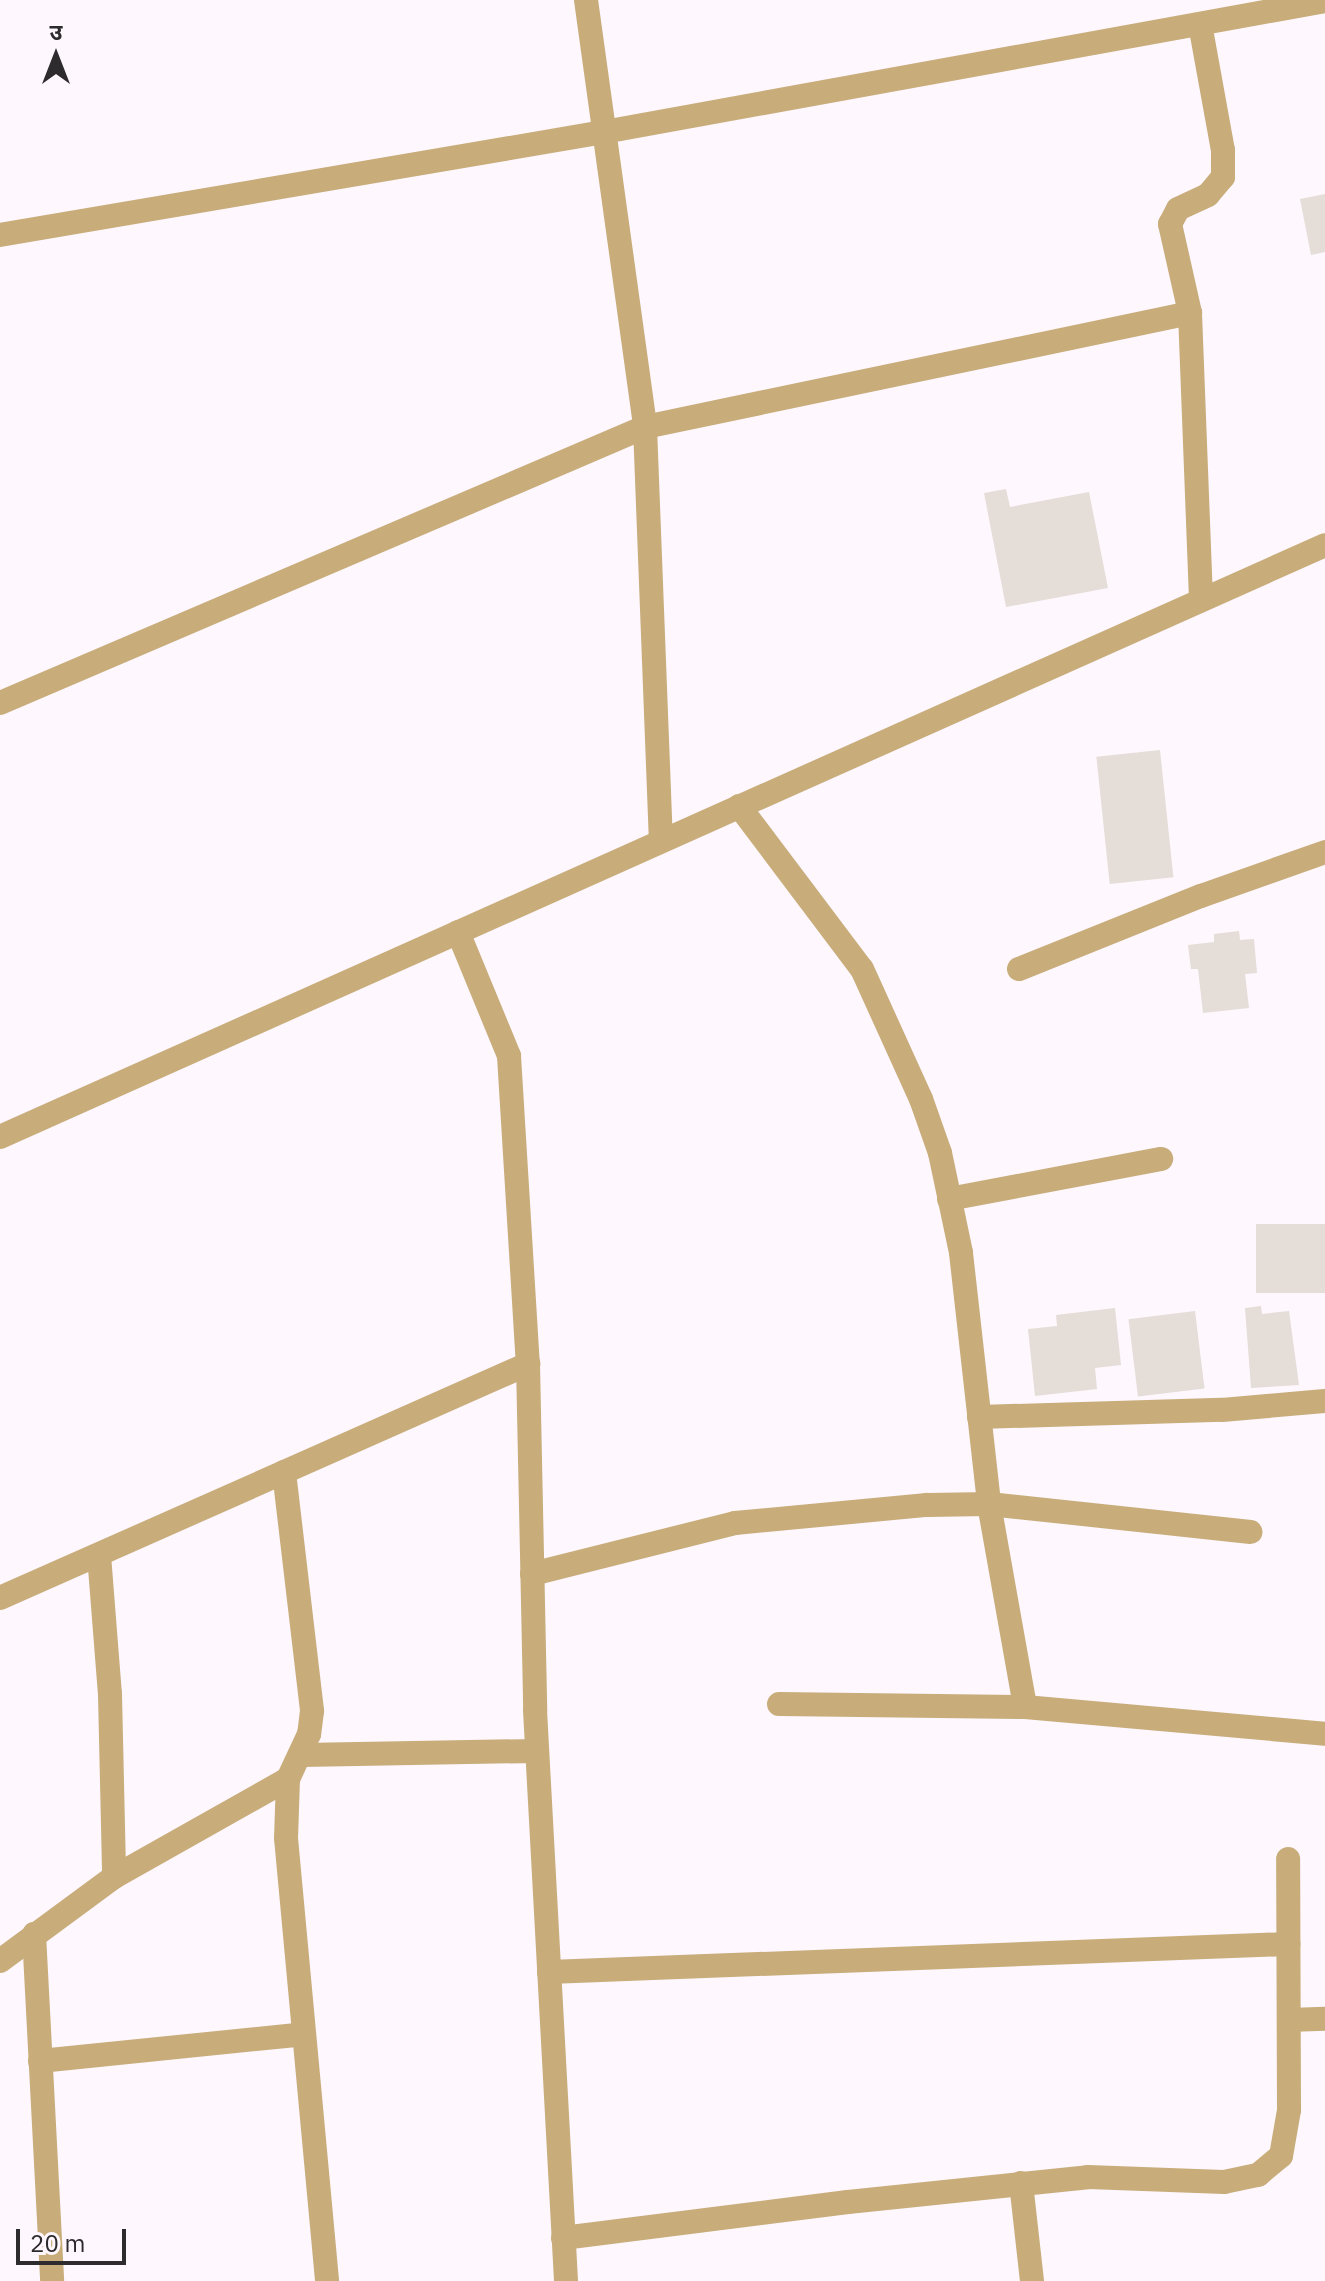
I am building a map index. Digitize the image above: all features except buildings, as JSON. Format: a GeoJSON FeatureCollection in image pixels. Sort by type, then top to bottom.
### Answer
{"type":"FeatureCollection","features":[{"type":"Feature","properties":{"kind":"street"},"geometry":{"type":"LineString","coordinates":[[586,0],[645,427],[661,841]]}},
{"type":"Feature","properties":{"kind":"street"},"geometry":{"type":"LineString","coordinates":[[0,235],[604,132],[1325,1]]}},
{"type":"Feature","properties":{"kind":"street"},"geometry":{"type":"LineString","coordinates":[[1200,24],[1224,163],[1216,189],[1178,209],[1170,224],[1190,313],[1201,600]]}},
{"type":"Feature","properties":{"kind":"street"},"geometry":{"type":"LineString","coordinates":[[0,703],[645,427],[1190,313]]}},
{"type":"Feature","properties":{"kind":"street"},"geometry":{"type":"LineString","coordinates":[[0,1137],[1201,600],[1324,550]]}},
{"type":"Feature","properties":{"kind":"street"},"geometry":{"type":"LineString","coordinates":[[739,806],[862,969],[921,1099],[940,1153],[961,1253],[989,1504],[1025,1707]]}},
{"type":"Feature","properties":{"kind":"street"},"geometry":{"type":"LineString","coordinates":[[1019,969],[1201,896],[1325,852]]}},
{"type":"Feature","properties":{"kind":"street"},"geometry":{"type":"LineString","coordinates":[[458,932],[509,1056],[528,1364],[537,1751],[566,2281]]}},
{"type":"Feature","properties":{"kind":"street"},"geometry":{"type":"LineString","coordinates":[[949,1199],[1161,1159]]}},
{"type":"Feature","properties":{"kind":"street"},"geometry":{"type":"LineString","coordinates":[[0,1598],[528,1364]]}},
{"type":"Feature","properties":{"kind":"street"},"geometry":{"type":"LineString","coordinates":[[979,1417],[1222,1410],[1325,1401]]}},
{"type":"Feature","properties":{"kind":"street"},"geometry":{"type":"LineString","coordinates":[[284,1472],[312,1711],[302,1755],[288,1779],[286,1838],[327,2281]]}},
{"type":"Feature","properties":{"kind":"street"},"geometry":{"type":"LineString","coordinates":[[532,1574],[735,1523],[819,1513],[989,1504],[1251,1532]]}},
{"type":"Feature","properties":{"kind":"street"},"geometry":{"type":"LineString","coordinates":[[99,1555],[110,1694],[114,1877]]}},
{"type":"Feature","properties":{"kind":"street"},"geometry":{"type":"LineString","coordinates":[[779,1704],[1025,1707],[1325,1734]]}},
{"type":"Feature","properties":{"kind":"street"},"geometry":{"type":"LineString","coordinates":[[302,1755],[537,1751]]}},
{"type":"Feature","properties":{"kind":"street"},"geometry":{"type":"LineString","coordinates":[[0,1961],[114,1877],[288,1779]]}},
{"type":"Feature","properties":{"kind":"street"},"geometry":{"type":"LineString","coordinates":[[563,2238],[1021,2183],[1088,2177],[1224,2182],[1258,2175],[1271,2168],[1281,2156],[1286,2142],[1288,1859]]}},
{"type":"Feature","properties":{"kind":"street"},"geometry":{"type":"LineString","coordinates":[[34,1934],[52,2281]]}},
{"type":"Feature","properties":{"kind":"street"},"geometry":{"type":"LineString","coordinates":[[549,1972],[1288,1944]]}},
{"type":"Feature","properties":{"kind":"street"},"geometry":{"type":"LineString","coordinates":[[1289,2020],[1325,2019]]}},
{"type":"Feature","properties":{"kind":"street"},"geometry":{"type":"LineString","coordinates":[[40,2061],[304,2034]]}},
{"type":"Feature","properties":{"kind":"street"},"geometry":{"type":"LineString","coordinates":[[1021,2183],[1032,2281]]}}]}
